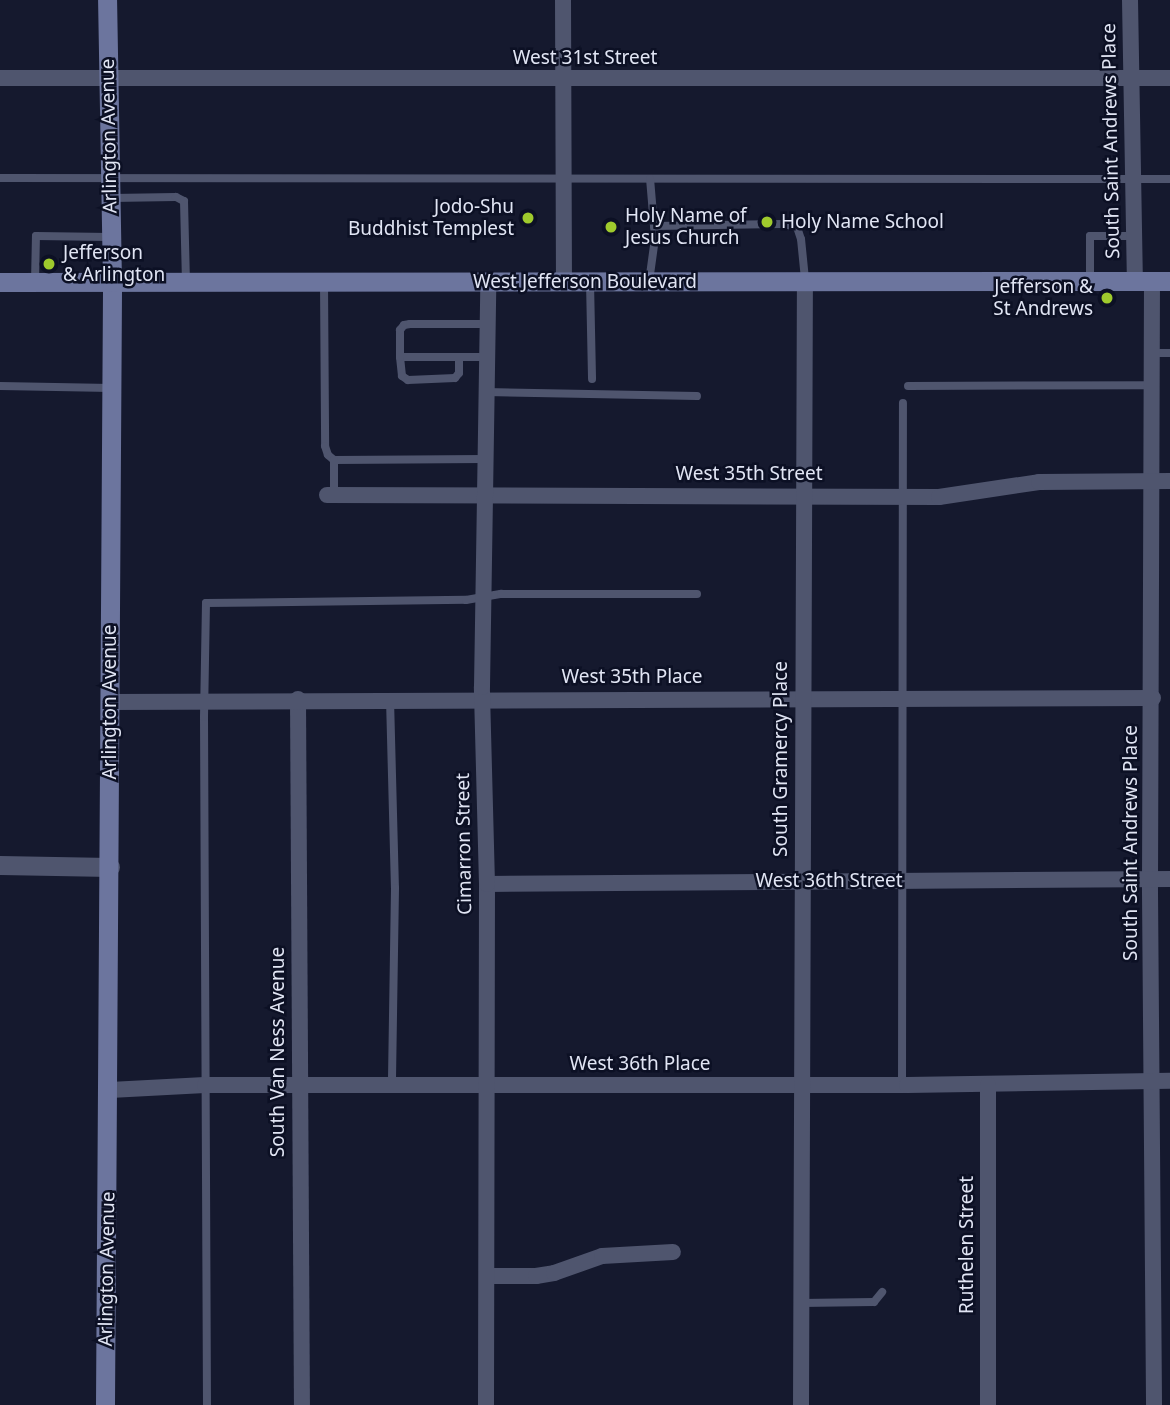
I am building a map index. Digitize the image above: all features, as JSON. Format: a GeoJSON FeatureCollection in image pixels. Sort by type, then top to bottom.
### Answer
{"type":"FeatureCollection","features":[{"type":"Feature","properties":{"kind":"main road","name":"Arlington Avenue"},"geometry":{"type":"LineString","coordinates":[[105,1405],[110,1090],[112,282],[107,0]]}},
{"type":"Feature","properties":{"kind":"main road","name":"West Jefferson Boulevard"},"geometry":{"type":"LineString","coordinates":[[0,282],[1152,281]]}},
{"type":"Feature","properties":{"kind":"street"},"geometry":{"type":"LineString","coordinates":[[563,0],[564,282]]}},
{"type":"Feature","properties":{"kind":"street","name":"South Saint Andrews Place"},"geometry":{"type":"LineString","coordinates":[[1130,0],[1133,236],[1152,281],[1153,481],[1161,680],[1153,698],[1150,880],[1152,1081],[1162,1261],[1154,1405]]}},
{"type":"Feature","properties":{"kind":"street","name":"West 31st Street"},"geometry":{"type":"LineString","coordinates":[[0,78],[1170,78]]}},
{"type":"Feature","properties":{"kind":"street","name":"South Gramercy Place"},"geometry":{"type":"LineString","coordinates":[[801,1405],[805,282]]}},
{"type":"Feature","properties":{"kind":"street","name":"Cimarron Street"},"geometry":{"type":"LineString","coordinates":[[486,1405],[487,884],[482,698],[488,283]]}},
{"type":"Feature","properties":{"kind":"street","name":"West 35th Street"},"geometry":{"type":"LineString","coordinates":[[331,495],[904,496],[958,495],[1039,481],[1170,481]]}},
{"type":"Feature","properties":{"kind":"street","name":"West 35th Place"},"geometry":{"type":"LineString","coordinates":[[110,702],[204,699],[1153,698]]}},
{"type":"Feature","properties":{"kind":"street","name":"South Van Ness Avenue"},"geometry":{"type":"LineString","coordinates":[[298,699],[302,1405]]}},
{"type":"Feature","properties":{"kind":"street"},"geometry":{"type":"LineString","coordinates":[[0,865],[110,867]]}},
{"type":"Feature","properties":{"kind":"street","name":"West 36th Street"},"geometry":{"type":"LineString","coordinates":[[487,884],[1170,880]]}},
{"type":"Feature","properties":{"kind":"street","name":"West 36th Place"},"geometry":{"type":"LineString","coordinates":[[110,1090],[205,1085],[988,1085],[1170,1081]]}},
{"type":"Feature","properties":{"kind":"street","name":"Ruthelen Street"},"geometry":{"type":"LineString","coordinates":[[988,1085],[988,1405]]}},
{"type":"Feature","properties":{"kind":"street"},"geometry":{"type":"LineString","coordinates":[[488,1276],[536,1276],[554,1273],[602,1256],[673,1252]]}},
{"type":"Feature","properties":{"kind":"lane"},"geometry":{"type":"LineString","coordinates":[[0,178],[176,197],[184,201],[186,282]]}},
{"type":"Feature","properties":{"kind":"lane"},"geometry":{"type":"LineString","coordinates":[[110,189],[564,178],[1170,179]]}},
{"type":"Feature","properties":{"kind":"lane"},"geometry":{"type":"LineString","coordinates":[[649,282],[654,226],[650,178]]}},
{"type":"Feature","properties":{"kind":"lane"},"geometry":{"type":"LineString","coordinates":[[654,226],[783,224],[797,227],[801,239],[805,282]]}},
{"type":"Feature","properties":{"kind":"lane"},"geometry":{"type":"LineString","coordinates":[[35,282],[36,236],[111,237]]}},
{"type":"Feature","properties":{"kind":"lane"},"geometry":{"type":"LineString","coordinates":[[1090,280],[1090,236],[1133,236]]}},
{"type":"Feature","properties":{"kind":"lane"},"geometry":{"type":"LineString","coordinates":[[590,282],[592,379]]}},
{"type":"Feature","properties":{"kind":"lane"},"geometry":{"type":"LineString","coordinates":[[324,283],[325,446],[328,455],[334,460],[484,459]]}},
{"type":"Feature","properties":{"kind":"lane"},"geometry":{"type":"LineString","coordinates":[[460,358],[459,373],[455,378],[408,380],[402,376],[400,330],[404,325],[487,324]]}},
{"type":"Feature","properties":{"kind":"lane"},"geometry":{"type":"LineString","coordinates":[[1152,353],[1170,353]]}},
{"type":"Feature","properties":{"kind":"lane"},"geometry":{"type":"LineString","coordinates":[[400,357],[487,358]]}},
{"type":"Feature","properties":{"kind":"lane"},"geometry":{"type":"LineString","coordinates":[[908,387],[1152,385]]}},
{"type":"Feature","properties":{"kind":"lane"},"geometry":{"type":"LineString","coordinates":[[0,386],[111,388]]}},
{"type":"Feature","properties":{"kind":"lane"},"geometry":{"type":"LineString","coordinates":[[486,392],[697,396]]}},
{"type":"Feature","properties":{"kind":"lane"},"geometry":{"type":"LineString","coordinates":[[902,1085],[903,403]]}},
{"type":"Feature","properties":{"kind":"lane"},"geometry":{"type":"LineString","coordinates":[[331,495],[334,460]]}},
{"type":"Feature","properties":{"kind":"lane"},"geometry":{"type":"LineString","coordinates":[[207,1405],[204,699],[206,603],[466,600],[501,594],[697,594]]}},
{"type":"Feature","properties":{"kind":"lane"},"geometry":{"type":"LineString","coordinates":[[390,699],[395,888],[392,1085]]}},
{"type":"Feature","properties":{"kind":"lane"},"geometry":{"type":"LineString","coordinates":[[801,1303],[874,1302],[882,1292]]}},
{"type":"Feature","properties":{"kind":"place","name":"Jodo-Shu Buddhist Templest"},"geometry":{"type":"Point","coordinates":[528,218]}},
{"type":"Feature","properties":{"kind":"place","name":"Holy Name School"},"geometry":{"type":"Point","coordinates":[767,222]}},
{"type":"Feature","properties":{"kind":"place","name":"Holy Name of Jesus Church"},"geometry":{"type":"Point","coordinates":[611,227]}},
{"type":"Feature","properties":{"kind":"place","name":"Jefferson & Arlington"},"geometry":{"type":"Point","coordinates":[49,264]}},
{"type":"Feature","properties":{"kind":"place","name":"Jefferson & St Andrews"},"geometry":{"type":"Point","coordinates":[1107,298]}}]}
